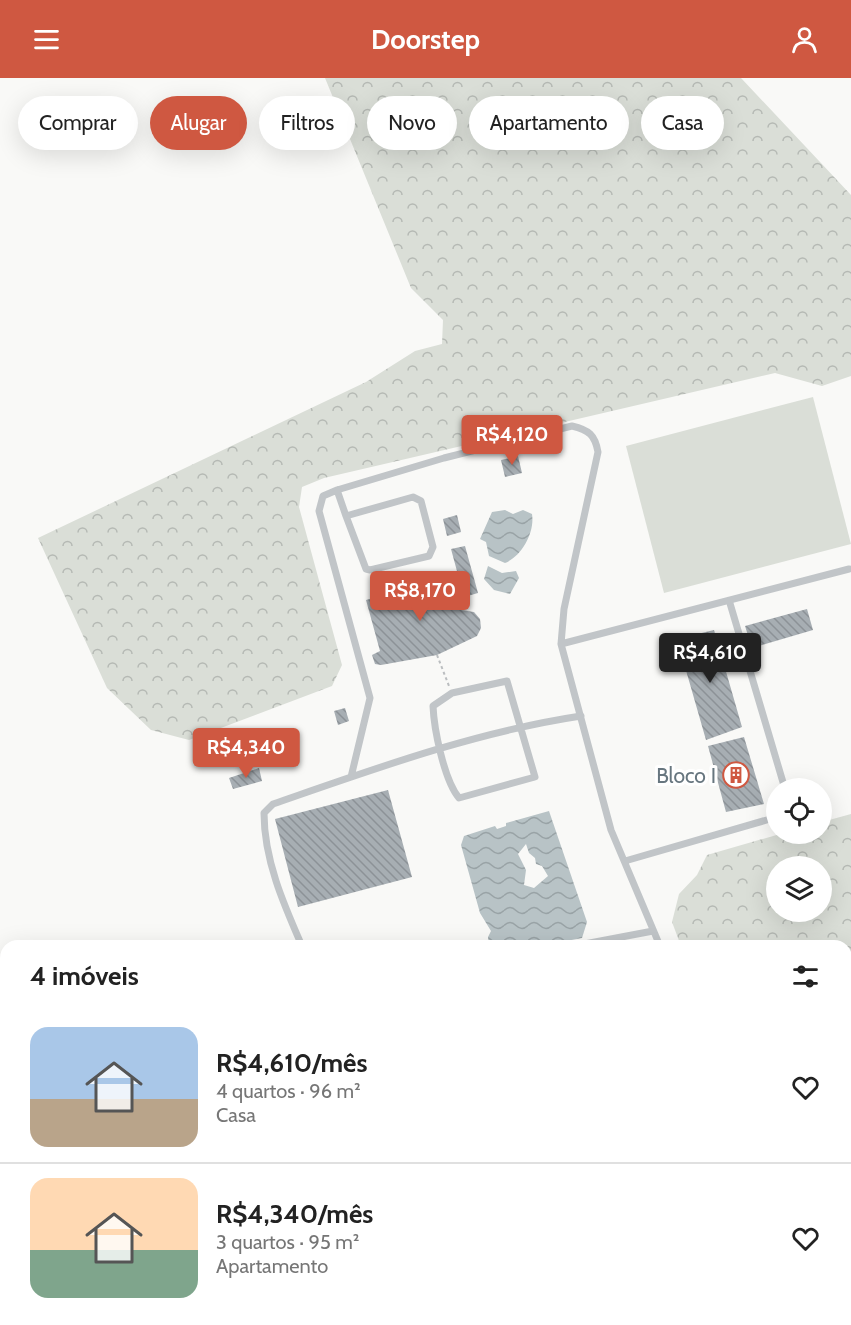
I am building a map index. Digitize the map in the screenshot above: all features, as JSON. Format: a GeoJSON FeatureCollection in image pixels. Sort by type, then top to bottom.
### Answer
{"type":"FeatureCollection","features":[{"type":"Feature","properties":{"kind":"lane"},"geometry":{"type":"LineString","coordinates":[[351,777],[370,698],[320,511],[322,496],[533,435],[572,426],[586,429],[596,438],[598,452],[564,609],[561,644],[611,830],[657,940]]}},
{"type":"Feature","properties":{"kind":"lane"},"geometry":{"type":"LineString","coordinates":[[337,490],[346,516],[366,569],[429,556],[432,553],[433,547],[418,498],[346,516]]}},
{"type":"Feature","properties":{"kind":"lane"},"geometry":{"type":"LineString","coordinates":[[561,644],[849,569]]}},
{"type":"Feature","properties":{"kind":"lane"},"geometry":{"type":"LineString","coordinates":[[729,600],[782,778]]}},
{"type":"Feature","properties":{"kind":"lane"},"geometry":{"type":"LineString","coordinates":[[507,681],[521,725],[535,775],[533,779],[459,798],[433,723],[433,706],[452,693],[507,681]]}},
{"type":"Feature","properties":{"kind":"lane"},"geometry":{"type":"LineString","coordinates":[[299,940],[278,892],[264,827],[264,813],[273,804],[351,777],[521,725],[581,716]]}},
{"type":"Feature","properties":{"kind":"lane"},"geometry":{"type":"LineString","coordinates":[[625,861],[766,820]]}},
{"type":"Feature","properties":{"kind":"lane"},"geometry":{"type":"LineString","coordinates":[[606,940],[653,931]]}},
{"type":"Feature","properties":{"kind":"path"},"geometry":{"type":"LineString","coordinates":[[437,655],[452,693]]}},
{"type":"Feature","properties":{"kind":"green space"},"geometry":{"type":"Polygon","coordinates":[[[325,78],[741,78],[851,195],[851,376],[822,386],[775,373],[324,478],[302,487],[299,507],[342,665],[332,686],[189,740],[151,730],[107,688],[38,538],[366,382],[415,351],[442,344],[443,320],[411,288],[354,150],[355,96],[332,96],[325,78]]]}},
{"type":"Feature","properties":{"kind":"green space"},"geometry":{"type":"Polygon","coordinates":[[[813,397],[851,544],[664,593],[626,446],[813,397]]]}},
{"type":"Feature","properties":{"kind":"green space"},"geometry":{"type":"Polygon","coordinates":[[[851,814],[851,940],[679,940],[672,922],[679,894],[697,875],[707,855],[766,838],[766,844],[832,844],[832,819],[851,814]]]}},
{"type":"Feature","properties":{"kind":"water"},"geometry":{"type":"Polygon","coordinates":[[[505,510],[513,514],[523,510],[532,514],[532,521],[526,543],[517,555],[505,563],[489,556],[486,542],[480,539],[492,512],[505,510]]]}},
{"type":"Feature","properties":{"kind":"water"},"geometry":{"type":"Polygon","coordinates":[[[488,566],[502,573],[516,571],[519,578],[510,594],[494,590],[484,579],[488,566]]]}},
{"type":"Feature","properties":{"kind":"water"},"geometry":{"type":"Polygon","coordinates":[[[549,811],[587,922],[582,938],[488,940],[491,931],[480,913],[461,845],[464,836],[495,826],[497,829],[506,826],[506,823],[549,811]],[[526,844],[518,854],[526,870],[524,885],[534,888],[548,876],[542,866],[536,864],[535,858],[529,853],[526,844]]]}},
{"type":"Feature","properties":{"kind":"building"},"geometry":{"type":"Polygon","coordinates":[[[518,456],[522,473],[505,477],[501,460],[518,456]]]}},
{"type":"Feature","properties":{"kind":"building"},"geometry":{"type":"Polygon","coordinates":[[[457,515],[461,532],[447,536],[443,519],[457,515]]]}},
{"type":"Feature","properties":{"kind":"building"},"geometry":{"type":"Polygon","coordinates":[[[465,546],[478,593],[464,597],[451,549],[465,546]]]}},
{"type":"Feature","properties":{"kind":"building"},"geometry":{"type":"Polygon","coordinates":[[[447,578],[453,579],[461,610],[474,612],[480,619],[481,628],[477,636],[437,655],[381,665],[375,664],[372,655],[380,651],[366,600],[447,578]]]}},
{"type":"Feature","properties":{"kind":"building"},"geometry":{"type":"Polygon","coordinates":[[[807,609],[813,630],[752,648],[745,626],[807,609]]]}},
{"type":"Feature","properties":{"kind":"building"},"geometry":{"type":"Polygon","coordinates":[[[714,630],[742,727],[706,740],[677,639],[714,630]]]}},
{"type":"Feature","properties":{"kind":"building"},"geometry":{"type":"Polygon","coordinates":[[[345,708],[349,721],[338,725],[334,711],[345,708]]]}},
{"type":"Feature","properties":{"kind":"building","name":"Bloco I"},"geometry":{"type":"Polygon","coordinates":[[[744,737],[764,804],[726,812],[708,746],[744,737]]]}},
{"type":"Feature","properties":{"kind":"building"},"geometry":{"type":"Polygon","coordinates":[[[259,768],[262,781],[233,789],[229,778],[259,768]]]}},
{"type":"Feature","properties":{"kind":"building"},"geometry":{"type":"Polygon","coordinates":[[[388,790],[412,877],[298,907],[275,819],[388,790]]]}},
{"type":"Feature","properties":{"kind":"place","name":"Bloco I"},"geometry":{"type":"Point","coordinates":[736,775]}}]}
